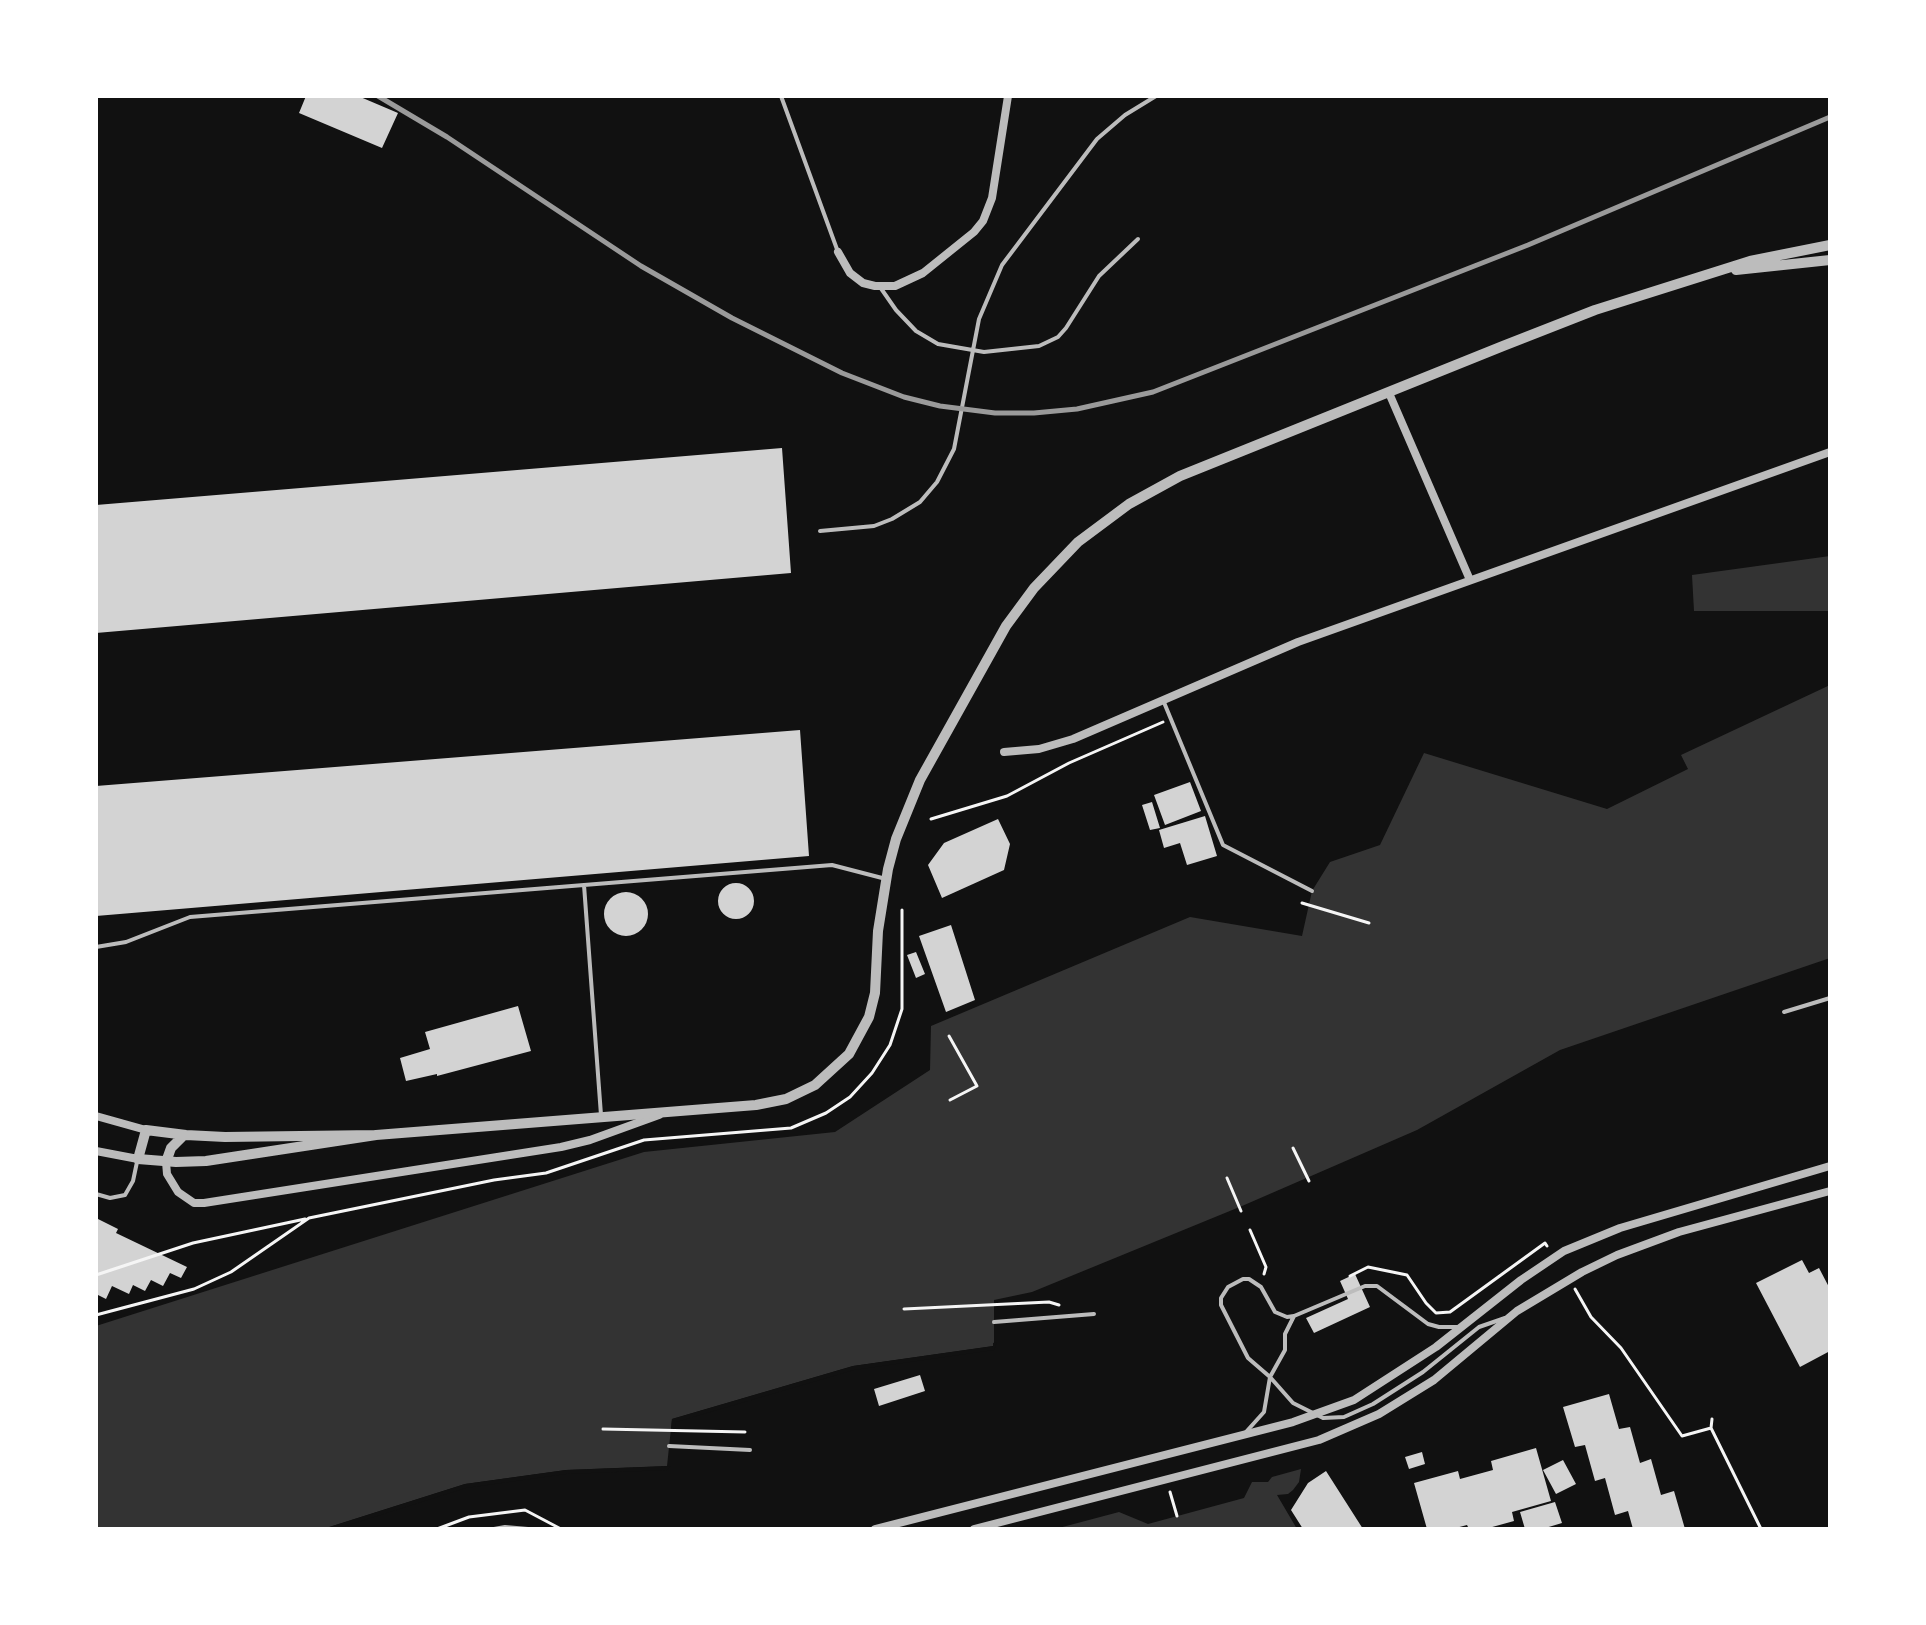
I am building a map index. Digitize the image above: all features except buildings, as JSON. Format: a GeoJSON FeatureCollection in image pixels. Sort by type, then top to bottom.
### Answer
{"type":"FeatureCollection","features":[{"type":"Feature","properties":{"kind":"street"},"geometry":{"type":"LineString","coordinates":[[838,252],[846,268],[856,278],[880,287],[904,284],[959,245],[983,221],[992,198],[1008,96]]}},
{"type":"Feature","properties":{"kind":"street"},"geometry":{"type":"LineString","coordinates":[[96,1116],[146,1130],[184,1135],[376,1135],[778,1101],[815,1085],[839,1065],[863,1031],[873,1005],[878,931],[887,879],[896,839],[920,780],[1006,626],[1055,564],[1103,522],[1156,488],[1206,465],[1580,316],[1768,256],[1830,245]]}},
{"type":"Feature","properties":{"kind":"street"},"geometry":{"type":"LineString","coordinates":[[1722,272],[1830,260]]}},
{"type":"Feature","properties":{"kind":"street"},"geometry":{"type":"LineString","coordinates":[[1389,393],[1470,580]]}},
{"type":"Feature","properties":{"kind":"street"},"geometry":{"type":"LineString","coordinates":[[1004,752],[1057,744],[1298,642],[1830,452]]}},
{"type":"Feature","properties":{"kind":"street"},"geometry":{"type":"LineString","coordinates":[[184,1135],[171,1148],[166,1162],[167,1174],[182,1196],[194,1203],[209,1203],[561,1147],[590,1140],[667,1112]]}},
{"type":"Feature","properties":{"kind":"street"},"geometry":{"type":"LineString","coordinates":[[138,1159],[146,1130]]}},
{"type":"Feature","properties":{"kind":"street"},"geometry":{"type":"LineString","coordinates":[[96,1151],[166,1162],[206,1161],[376,1135]]}},
{"type":"Feature","properties":{"kind":"street"},"geometry":{"type":"LineString","coordinates":[[875,1529],[1244,1434],[1354,1400],[1436,1347],[1555,1257],[1620,1228],[1830,1166]]}},
{"type":"Feature","properties":{"kind":"street"},"geometry":{"type":"LineString","coordinates":[[974,1529],[1319,1440],[1379,1414],[1434,1380],[1517,1311],[1617,1255],[1679,1232],[1830,1191]]}},
{"type":"Feature","properties":{"kind":"lane"},"geometry":{"type":"LineString","coordinates":[[781,96],[838,252]]}},
{"type":"Feature","properties":{"kind":"lane"},"geometry":{"type":"LineString","coordinates":[[820,531],[874,526],[906,512],[929,492],[954,449],[979,319],[994,280],[1010,253],[1083,156],[1110,127],[1156,96]]}},
{"type":"Feature","properties":{"kind":"lane"},"geometry":{"type":"LineString","coordinates":[[880,287],[916,331],[938,344],[984,352],[1039,346],[1058,337],[1099,276],[1138,239]]}},
{"type":"Feature","properties":{"kind":"lane"},"geometry":{"type":"LineString","coordinates":[[1163,700],[1223,845],[1312,891]]}},
{"type":"Feature","properties":{"kind":"lane"},"geometry":{"type":"LineString","coordinates":[[96,947],[126,942],[190,917],[832,865],[887,879]]}},
{"type":"Feature","properties":{"kind":"lane"},"geometry":{"type":"LineString","coordinates":[[584,885],[601,1117]]}},
{"type":"Feature","properties":{"kind":"lane"},"geometry":{"type":"LineString","coordinates":[[1784,1012],[1830,998]]}},
{"type":"Feature","properties":{"kind":"lane"},"geometry":{"type":"LineString","coordinates":[[96,1194],[110,1198],[125,1195],[133,1181],[138,1159]]}},
{"type":"Feature","properties":{"kind":"lane"},"geometry":{"type":"LineString","coordinates":[[1464,1326],[1428,1324],[1388,1292],[1370,1285],[1287,1317],[1275,1312],[1256,1283],[1243,1279],[1228,1287],[1221,1298],[1221,1305],[1248,1358],[1293,1403],[1314,1414],[1334,1419],[1373,1404],[1440,1360],[1479,1327],[1517,1311]]}},
{"type":"Feature","properties":{"kind":"lane"},"geometry":{"type":"LineString","coordinates":[[994,1322],[1094,1314]]}},
{"type":"Feature","properties":{"kind":"lane"},"geometry":{"type":"LineString","coordinates":[[1244,1434],[1264,1412],[1270,1377],[1285,1350],[1285,1334],[1294,1316]]}},
{"type":"Feature","properties":{"kind":"lane"},"geometry":{"type":"LineString","coordinates":[[669,1446],[750,1450]]}},
{"type":"Feature","properties":{"kind":"lane"},"geometry":{"type":"LineString","coordinates":[[494,1529],[528,1529]]}},
{"type":"Feature","properties":{"kind":"path"},"geometry":{"type":"LineString","coordinates":[[931,819],[1007,796],[1069,763],[1171,719]]}},
{"type":"Feature","properties":{"kind":"path"},"geometry":{"type":"LineString","coordinates":[[1302,903],[1369,923]]}},
{"type":"Feature","properties":{"kind":"path"},"geometry":{"type":"LineString","coordinates":[[949,1036],[977,1086],[950,1100]]}},
{"type":"Feature","properties":{"kind":"path"},"geometry":{"type":"LineString","coordinates":[[1293,1148],[1309,1181]]}},
{"type":"Feature","properties":{"kind":"path"},"geometry":{"type":"LineString","coordinates":[[1227,1178],[1241,1211]]}},
{"type":"Feature","properties":{"kind":"path"},"geometry":{"type":"LineString","coordinates":[[96,1275],[193,1243],[309,1218]]}},
{"type":"Feature","properties":{"kind":"path"},"geometry":{"type":"LineString","coordinates":[[1250,1230],[1266,1267],[1266,1272],[1256,1283]]}},
{"type":"Feature","properties":{"kind":"path"},"geometry":{"type":"LineString","coordinates":[[1350,1276],[1368,1267],[1407,1275],[1436,1313],[1450,1312],[1545,1243],[1555,1257]]}},
{"type":"Feature","properties":{"kind":"path"},"geometry":{"type":"LineString","coordinates":[[1569,1280],[1591,1317],[1621,1348],[1682,1436],[1711,1428]]}},
{"type":"Feature","properties":{"kind":"path"},"geometry":{"type":"LineString","coordinates":[[904,1309],[1049,1302],[1064,1306]]}},
{"type":"Feature","properties":{"kind":"path"},"geometry":{"type":"LineString","coordinates":[[1712,1419],[1711,1428],[1761,1529]]}},
{"type":"Feature","properties":{"kind":"path"},"geometry":{"type":"LineString","coordinates":[[603,1429],[745,1432]]}},
{"type":"Feature","properties":{"kind":"path"},"geometry":{"type":"LineString","coordinates":[[1170,1492],[1177,1516]]}},
{"type":"Feature","properties":{"kind":"shaded area"},"geometry":{"type":"Polygon","coordinates":[[[1830,556],[1830,611],[1694,611],[1692,575],[1830,556]]]}},
{"type":"Feature","properties":{"kind":"shaded area"},"geometry":{"type":"Polygon","coordinates":[[[1830,685],[1830,958],[1560,1050],[1417,1130],[1032,1292],[994,1300],[994,1346],[853,1366],[672,1419],[667,1466],[566,1470],[465,1484],[323,1529],[96,1529],[96,1326],[644,1152],[835,1132],[930,1070],[931,1026],[1190,917],[1302,936],[1312,891],[1330,862],[1380,845],[1424,753],[1607,809],[1688,769],[1681,755],[1830,685]]]}},
{"type":"Feature","properties":{"kind":"shaded area"},"geometry":{"type":"Polygon","coordinates":[[[1301,1469],[1299,1482],[1293,1490],[1277,1495],[1297,1529],[1055,1529],[1119,1512],[1148,1524],[1244,1498],[1252,1482],[1268,1482],[1272,1477],[1301,1469]]]}},
{"type":"Feature","properties":{"kind":"pier"},"geometry":{"type":"Polygon","coordinates":[[[997,1342],[994,1350],[854,1370],[676,1422],[675,1430],[671,1430],[672,1419],[853,1366],[993,1346],[997,1342]]]}},
{"type":"Feature","properties":{"kind":"pier"},"geometry":{"type":"Polygon","coordinates":[[[671,1466],[667,1470],[566,1474],[466,1488],[336,1529],[323,1529],[465,1484],[566,1470],[671,1466]]]}},
{"type":"Feature","properties":{"kind":"railway"},"geometry":{"type":"LineString","coordinates":[[378,96],[447,137],[641,266],[732,318],[842,373],[904,397],[940,406],[995,413],[1077,409],[1153,392],[1528,245],[1830,117]]}}]}
